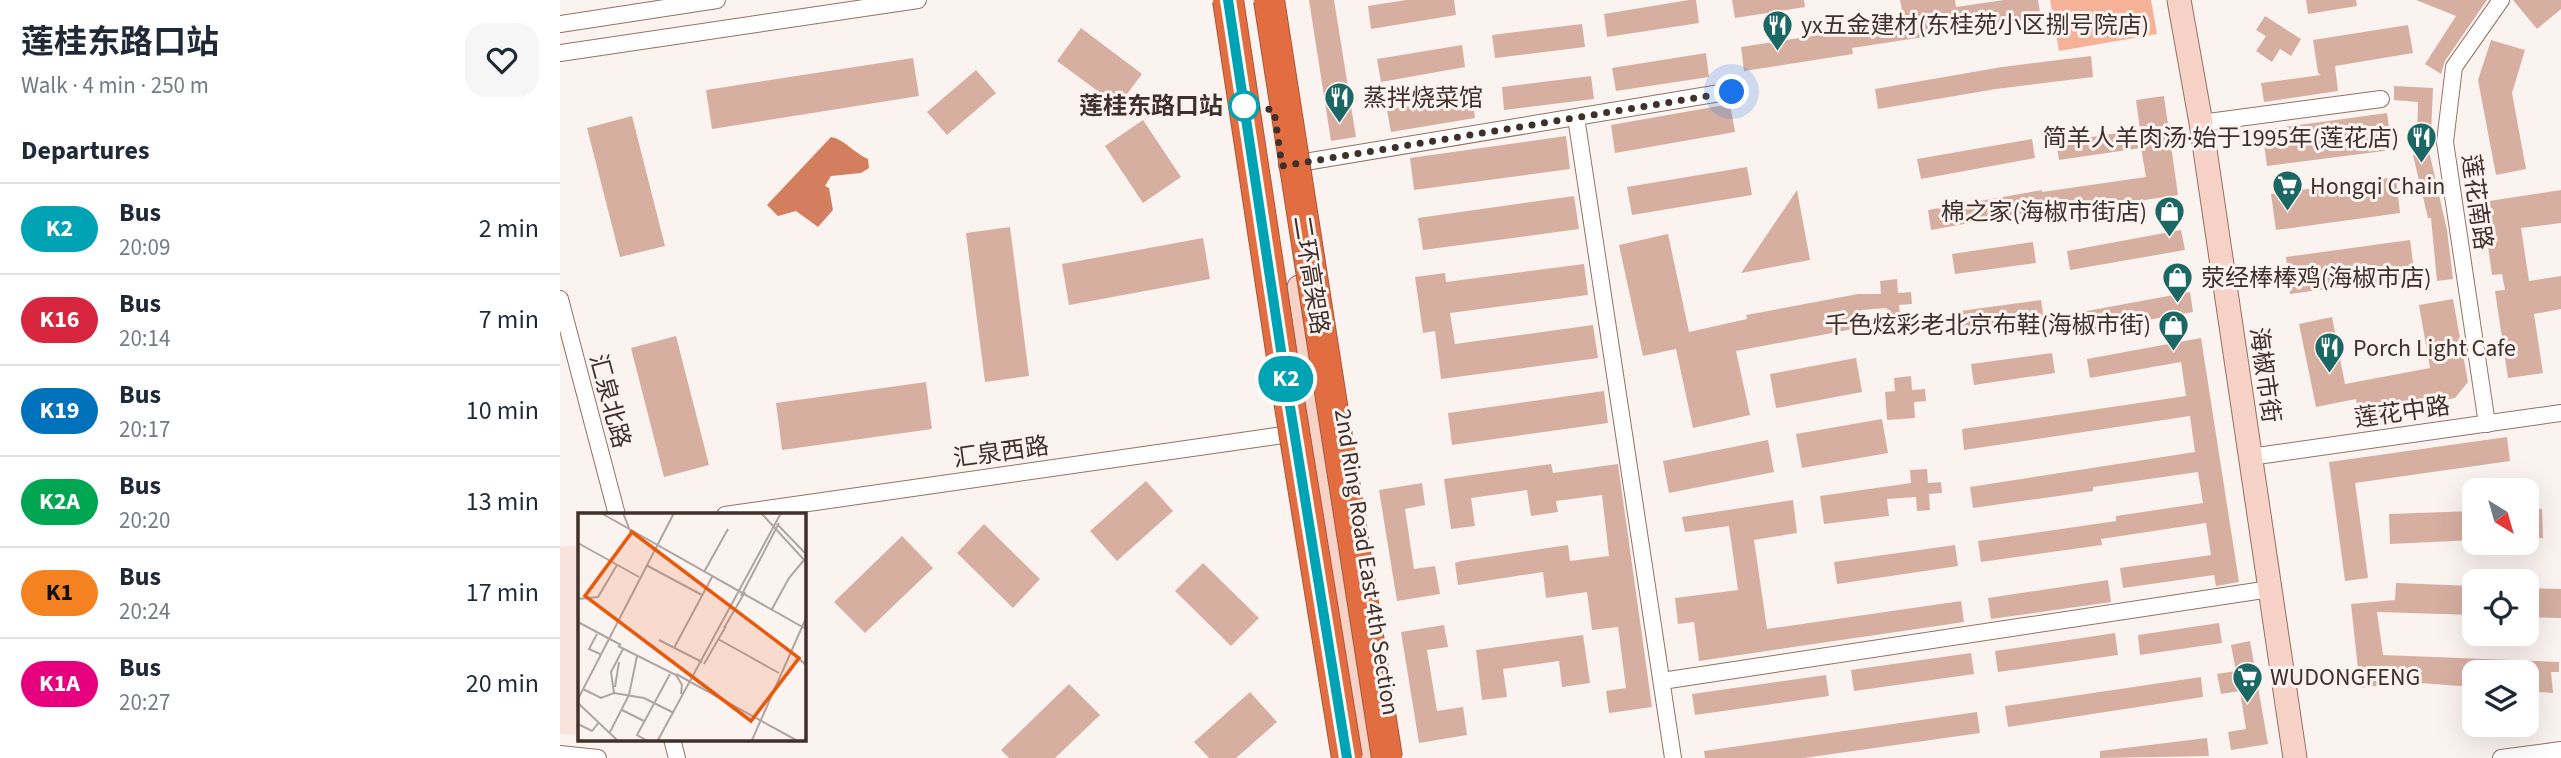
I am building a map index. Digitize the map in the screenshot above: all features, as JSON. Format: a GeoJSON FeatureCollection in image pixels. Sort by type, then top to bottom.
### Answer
{"type":"FeatureCollection","features":[{"type":"Feature","properties":{"kind":"highway","name":"二环高架路"},"geometry":{"type":"LineString","coordinates":[[1228,0],[1289,437],[1347,758]]}},
{"type":"Feature","properties":{"kind":"highway","name":"二环高架路"},"geometry":{"type":"LineString","coordinates":[[1269,0],[1387,758]]}},
{"type":"Feature","properties":{"kind":"highway"},"geometry":{"type":"LineString","coordinates":[[1289,437],[1311,664],[1327,758]]}},
{"type":"Feature","properties":{"kind":"main road"},"geometry":{"type":"LineString","coordinates":[[1234,0],[1289,437],[1335,758]]}},
{"type":"Feature","properties":{"kind":"main road","name":"2nd Ring Road East 4th Section"},"geometry":{"type":"LineString","coordinates":[[1258,0],[1371,758]]}},
{"type":"Feature","properties":{"kind":"main road","name":"海椒市街"},"geometry":{"type":"LineString","coordinates":[[2179,0],[2201,123],[2295,758]]}},
{"type":"Feature","properties":{"kind":"street"},"geometry":{"type":"LineString","coordinates":[[560,24],[717,0]]}},
{"type":"Feature","properties":{"kind":"street"},"geometry":{"type":"LineString","coordinates":[[560,53],[918,0]]}},
{"type":"Feature","properties":{"kind":"street","name":"莲花南路"},"geometry":{"type":"LineString","coordinates":[[2487,424],[2445,142],[2454,67],[2501,0]]}},
{"type":"Feature","properties":{"kind":"street"},"geometry":{"type":"LineString","coordinates":[[1282,166],[1732,92]]}},
{"type":"Feature","properties":{"kind":"street"},"geometry":{"type":"LineString","coordinates":[[2201,123],[2381,99]]}},
{"type":"Feature","properties":{"kind":"street"},"geometry":{"type":"LineString","coordinates":[[1577,117],[1673,758]]}},
{"type":"Feature","properties":{"kind":"street","name":"汇泉北路"},"geometry":{"type":"LineString","coordinates":[[560,299],[616,513]]}},
{"type":"Feature","properties":{"kind":"street","name":"莲花中路"},"geometry":{"type":"LineString","coordinates":[[2250,457],[2561,413]]}},
{"type":"Feature","properties":{"kind":"street","name":"汇泉西路"},"geometry":{"type":"LineString","coordinates":[[739,513],[1289,437]]}},
{"type":"Feature","properties":{"kind":"street"},"geometry":{"type":"LineString","coordinates":[[1661,681],[2270,589]]}},
{"type":"Feature","properties":{"kind":"street"},"geometry":{"type":"LineString","coordinates":[[672,740],[677,758]]}},
{"type":"Feature","properties":{"kind":"street"},"geometry":{"type":"LineString","coordinates":[[2501,758],[2561,750]]}},
{"type":"Feature","properties":{"kind":"street"},"geometry":{"type":"LineString","coordinates":[[560,754],[598,758]]}},
{"type":"Feature","properties":{"kind":"shaded area"},"geometry":{"type":"Polygon","coordinates":[[[2050,0],[2151,0],[2157,34],[2059,51],[2050,0]]]}},
{"type":"Feature","properties":{"kind":"shaded area"},"geometry":{"type":"Polygon","coordinates":[[[831,137],[868,159],[869,168],[861,173],[831,176],[825,186],[829,188],[833,210],[818,227],[796,211],[778,216],[767,205],[831,137]]]}},
{"type":"Feature","properties":{"kind":"shaded area"},"geometry":{"type":"Polygon","coordinates":[[[578,545],[578,736],[560,734],[560,547],[578,545]]]}},
{"type":"Feature","properties":{"kind":"building"},"geometry":{"type":"Polygon","coordinates":[[[1309,0],[1334,0],[1356,137],[1331,141],[1309,0]]]}},
{"type":"Feature","properties":{"kind":"building"},"geometry":{"type":"Polygon","coordinates":[[[1406,0],[1454,0],[1456,15],[1371,29],[1368,6],[1406,0]]]}},
{"type":"Feature","properties":{"kind":"building"},"geometry":{"type":"Polygon","coordinates":[[[1696,0],[1699,23],[1607,37],[1604,14],[1696,0]]]}},
{"type":"Feature","properties":{"kind":"building"},"geometry":{"type":"Polygon","coordinates":[[[1732,0],[1804,0],[1805,7],[1735,18],[1732,0]]]}},
{"type":"Feature","properties":{"kind":"building"},"geometry":{"type":"Polygon","coordinates":[[[1900,0],[1955,0],[1956,7],[2004,0],[2038,0],[2041,19],[1852,48],[1853,54],[1744,71],[1741,47],[1865,28],[1864,22],[1903,16],[1900,0]]]}},
{"type":"Feature","properties":{"kind":"building"},"geometry":{"type":"Polygon","coordinates":[[[2306,0],[2356,0],[2357,6],[2308,14],[2306,0]]]}},
{"type":"Feature","properties":{"kind":"building"},"geometry":{"type":"Polygon","coordinates":[[[2416,0],[2487,0],[2445,61],[2441,74],[2425,64],[2456,16],[2416,0]]]}},
{"type":"Feature","properties":{"kind":"building"},"geometry":{"type":"Polygon","coordinates":[[[2513,0],[2561,0],[2561,9],[2537,29],[2513,0]]]}},
{"type":"Feature","properties":{"kind":"building"},"geometry":{"type":"Polygon","coordinates":[[[2265,16],[2301,39],[2291,56],[2280,49],[2272,62],[2256,51],[2266,36],[2256,30],[2265,16]]]}},
{"type":"Feature","properties":{"kind":"building"},"geometry":{"type":"Polygon","coordinates":[[[1582,24],[1585,47],[1495,58],[1492,35],[1582,24]]]}},
{"type":"Feature","properties":{"kind":"building"},"geometry":{"type":"Polygon","coordinates":[[[2408,25],[2413,53],[2335,66],[2338,91],[2264,102],[2261,83],[2321,75],[2318,73],[2313,40],[2408,25]]]}},
{"type":"Feature","properties":{"kind":"building"},"geometry":{"type":"Polygon","coordinates":[[[1081,28],[1142,74],[1118,106],[1057,61],[1081,28]]]}},
{"type":"Feature","properties":{"kind":"building"},"geometry":{"type":"Polygon","coordinates":[[[2491,40],[2525,50],[2512,93],[2526,169],[2496,175],[2478,80],[2491,40]]]}},
{"type":"Feature","properties":{"kind":"building"},"geometry":{"type":"Polygon","coordinates":[[[1462,45],[1465,67],[1381,82],[1377,59],[1462,45]]]}},
{"type":"Feature","properties":{"kind":"building"},"geometry":{"type":"Polygon","coordinates":[[[1706,53],[1709,77],[1616,91],[1612,68],[1706,53]]]}},
{"type":"Feature","properties":{"kind":"building"},"geometry":{"type":"Polygon","coordinates":[[[2091,56],[2093,77],[1996,89],[1878,109],[1875,89],[2002,67],[2091,56]]]}},
{"type":"Feature","properties":{"kind":"building"},"geometry":{"type":"Polygon","coordinates":[[[913,58],[919,96],[712,129],[706,90],[913,58]]]}},
{"type":"Feature","properties":{"kind":"building"},"geometry":{"type":"Polygon","coordinates":[[[976,70],[996,93],[947,135],[927,112],[976,70]]]}},
{"type":"Feature","properties":{"kind":"building"},"geometry":{"type":"Polygon","coordinates":[[[1591,76],[1594,99],[1504,110],[1502,87],[1591,76]]]}},
{"type":"Feature","properties":{"kind":"building"},"geometry":{"type":"Polygon","coordinates":[[[2394,86],[2433,88],[2431,134],[2417,134],[2418,102],[2394,100],[2394,86]]]}},
{"type":"Feature","properties":{"kind":"building"},"geometry":{"type":"Polygon","coordinates":[[[1472,95],[1475,118],[1391,132],[1387,110],[1472,95]]]}},
{"type":"Feature","properties":{"kind":"building"},"geometry":{"type":"Polygon","coordinates":[[[2164,96],[2178,195],[2064,212],[2063,206],[1931,230],[1928,210],[2042,190],[2146,177],[2141,148],[2059,160],[2056,142],[2140,130],[2136,100],[2164,96]]]}},
{"type":"Feature","properties":{"kind":"building"},"geometry":{"type":"Polygon","coordinates":[[[1730,104],[1735,132],[1615,153],[1611,125],[1730,104]]]}},
{"type":"Feature","properties":{"kind":"building"},"geometry":{"type":"Polygon","coordinates":[[[2387,113],[2392,150],[2267,166],[2262,130],[2387,113]]]}},
{"type":"Feature","properties":{"kind":"building"},"geometry":{"type":"Polygon","coordinates":[[[632,116],[665,246],[620,257],[587,128],[632,116]]]}},
{"type":"Feature","properties":{"kind":"building"},"geometry":{"type":"Polygon","coordinates":[[[1143,120],[1181,177],[1143,203],[1105,146],[1143,120]]]}},
{"type":"Feature","properties":{"kind":"building"},"geometry":{"type":"Polygon","coordinates":[[[1566,136],[1570,169],[1414,190],[1410,158],[1566,136]]]}},
{"type":"Feature","properties":{"kind":"building"},"geometry":{"type":"Polygon","coordinates":[[[2032,139],[2035,158],[1921,179],[1917,159],[2032,139]]]}},
{"type":"Feature","properties":{"kind":"building"},"geometry":{"type":"Polygon","coordinates":[[[2429,151],[2447,230],[2453,279],[2437,281],[2431,218],[2428,218],[2413,155],[2429,151]]]}},
{"type":"Feature","properties":{"kind":"building"},"geometry":{"type":"Polygon","coordinates":[[[1747,167],[1752,195],[1632,215],[1627,187],[1747,167]]]}},
{"type":"Feature","properties":{"kind":"building"},"geometry":{"type":"Polygon","coordinates":[[[2396,177],[2400,213],[2276,230],[2271,194],[2396,177]]]}},
{"type":"Feature","properties":{"kind":"building"},"geometry":{"type":"Polygon","coordinates":[[[1797,190],[1810,260],[1741,273],[1797,190]]]}},
{"type":"Feature","properties":{"kind":"building"},"geometry":{"type":"Polygon","coordinates":[[[2561,190],[2561,223],[2521,228],[2529,281],[2561,276],[2561,309],[2534,314],[2543,373],[2508,378],[2495,291],[2505,290],[2502,274],[2492,275],[2482,202],[2561,190]]]}},
{"type":"Feature","properties":{"kind":"building"},"geometry":{"type":"Polygon","coordinates":[[[1574,196],[1579,229],[1423,250],[1418,218],[1574,196]]]}},
{"type":"Feature","properties":{"kind":"building"},"geometry":{"type":"Polygon","coordinates":[[[1010,227],[1029,376],[985,382],[966,233],[1010,227]]]}},
{"type":"Feature","properties":{"kind":"building"},"geometry":{"type":"Polygon","coordinates":[[[2181,230],[2185,250],[2070,270],[2067,251],[2181,230]]]}},
{"type":"Feature","properties":{"kind":"building"},"geometry":{"type":"Polygon","coordinates":[[[1668,234],[1689,332],[1747,319],[1746,315],[1858,294],[1881,294],[1880,281],[1897,279],[1898,293],[1911,292],[1912,304],[1899,305],[1901,321],[1888,322],[1887,308],[1861,310],[1864,327],[1736,351],[1750,415],[1693,428],[1676,349],[1643,356],[1619,245],[1668,234]]]}},
{"type":"Feature","properties":{"kind":"building"},"geometry":{"type":"Polygon","coordinates":[[[1203,238],[1210,279],[1069,305],[1062,264],[1203,238]]]}},
{"type":"Feature","properties":{"kind":"building"},"geometry":{"type":"Polygon","coordinates":[[[2410,240],[2415,277],[2290,294],[2286,257],[2410,240]]]}},
{"type":"Feature","properties":{"kind":"building"},"geometry":{"type":"Polygon","coordinates":[[[2033,242],[2036,263],[1955,274],[1952,254],[2033,242]]]}},
{"type":"Feature","properties":{"kind":"building"},"geometry":{"type":"Polygon","coordinates":[[[1584,264],[1588,295],[1450,313],[1455,344],[1593,325],[1598,358],[1441,379],[1435,331],[1423,333],[1415,277],[1445,273],[1446,282],[1584,264]]]}},
{"type":"Feature","properties":{"kind":"building"},"geometry":{"type":"Polygon","coordinates":[[[2190,292],[2193,312],[2079,332],[2076,313],[2190,292]]]}},
{"type":"Feature","properties":{"kind":"building"},"geometry":{"type":"Polygon","coordinates":[[[2453,299],[2468,382],[2455,398],[2359,416],[2356,399],[2316,407],[2299,324],[2332,317],[2345,384],[2430,368],[2419,305],[2453,299]]]}},
{"type":"Feature","properties":{"kind":"building"},"geometry":{"type":"Polygon","coordinates":[[[2041,300],[2044,320],[1963,332],[1960,311],[2041,300]]]}},
{"type":"Feature","properties":{"kind":"building"},"geometry":{"type":"Polygon","coordinates":[[[676,336],[709,465],[664,477],[631,348],[676,336]]]}},
{"type":"Feature","properties":{"kind":"building"},"geometry":{"type":"Polygon","coordinates":[[[2201,338],[2239,582],[2216,586],[2214,575],[2123,588],[2120,568],[2211,555],[2206,523],[2101,539],[2102,545],[1981,562],[1978,541],[2116,521],[2116,516],[2203,503],[2198,472],[2093,487],[2093,491],[1973,508],[1970,487],[2195,452],[2190,416],[1964,450],[1962,429],[2186,396],[2181,362],[2090,378],[2087,359],[2201,338]]]}},
{"type":"Feature","properties":{"kind":"building"},"geometry":{"type":"Polygon","coordinates":[[[2052,353],[2055,373],[1974,385],[1971,364],[2052,353]]]}},
{"type":"Feature","properties":{"kind":"building"},"geometry":{"type":"Polygon","coordinates":[[[1856,358],[1862,392],[1776,408],[1770,374],[1856,358]]]}},
{"type":"Feature","properties":{"kind":"building"},"geometry":{"type":"Polygon","coordinates":[[[1911,376],[1912,390],[1925,389],[1926,401],[1914,402],[1915,418],[1887,420],[1885,392],[1895,391],[1894,378],[1911,376]]]}},
{"type":"Feature","properties":{"kind":"building"},"geometry":{"type":"Polygon","coordinates":[[[926,382],[932,429],[782,450],[776,403],[926,382]]]}},
{"type":"Feature","properties":{"kind":"building"},"geometry":{"type":"Polygon","coordinates":[[[1604,391],[1608,423],[1452,445],[1448,413],[1604,391]]]}},
{"type":"Feature","properties":{"kind":"building"},"geometry":{"type":"Polygon","coordinates":[[[1882,419],[1888,453],[1802,468],[1796,434],[1882,419]]]}},
{"type":"Feature","properties":{"kind":"building"},"geometry":{"type":"Polygon","coordinates":[[[2507,437],[2510,461],[2355,483],[2368,578],[2345,581],[2329,462],[2507,437]]]}},
{"type":"Feature","properties":{"kind":"building"},"geometry":{"type":"Polygon","coordinates":[[[1768,440],[1774,472],[1669,493],[1663,461],[1768,440]]]}},
{"type":"Feature","properties":{"kind":"building"},"geometry":{"type":"Polygon","coordinates":[[[1551,464],[1553,473],[1618,464],[1652,707],[1609,713],[1606,691],[1626,688],[1618,627],[1592,630],[1587,592],[1546,598],[1543,572],[1458,585],[1455,563],[1461,561],[1568,545],[1570,561],[1609,556],[1602,495],[1556,501],[1558,512],[1531,516],[1527,490],[1471,498],[1475,526],[1451,529],[1444,479],[1551,464]]]}},
{"type":"Feature","properties":{"kind":"building"},"geometry":{"type":"Polygon","coordinates":[[[1927,469],[1928,483],[1941,482],[1942,493],[1929,494],[1930,510],[1917,511],[1916,497],[1887,499],[1889,516],[1824,524],[1820,496],[1911,483],[1910,470],[1927,469]]]}},
{"type":"Feature","properties":{"kind":"building"},"geometry":{"type":"Polygon","coordinates":[[[1146,481],[1173,511],[1117,561],[1090,531],[1146,481]]]}},
{"type":"Feature","properties":{"kind":"building"},"geometry":{"type":"Polygon","coordinates":[[[1422,483],[1425,505],[1405,509],[1414,569],[1435,566],[1440,594],[1397,601],[1379,490],[1422,483]]]}},
{"type":"Feature","properties":{"kind":"building"},"geometry":{"type":"Polygon","coordinates":[[[1793,500],[1797,533],[1754,540],[1767,629],[1961,601],[1964,622],[1699,661],[1694,622],[1678,624],[1675,598],[1738,590],[1729,526],[1685,532],[1682,517],[1793,500]]]}},
{"type":"Feature","properties":{"kind":"building"},"geometry":{"type":"Polygon","coordinates":[[[2539,509],[2542,509],[2543,538],[2539,538],[2539,509]]]}},
{"type":"Feature","properties":{"kind":"building"},"geometry":{"type":"Polygon","coordinates":[[[2462,511],[2462,541],[2390,544],[2389,514],[2462,511]]]}},
{"type":"Feature","properties":{"kind":"building"},"geometry":{"type":"Polygon","coordinates":[[[984,524],[1040,579],[1013,608],[957,553],[984,524]]]}},
{"type":"Feature","properties":{"kind":"building"},"geometry":{"type":"Polygon","coordinates":[[[902,536],[933,568],[865,633],[834,602],[902,536]]]}},
{"type":"Feature","properties":{"kind":"building"},"geometry":{"type":"Polygon","coordinates":[[[1955,545],[1958,566],[1837,584],[1834,562],[1955,545]]]}},
{"type":"Feature","properties":{"kind":"building"},"geometry":{"type":"Polygon","coordinates":[[[1203,563],[1259,618],[1231,646],[1175,591],[1203,563]]]}},
{"type":"Feature","properties":{"kind":"building"},"geometry":{"type":"Polygon","coordinates":[[[2108,580],[2111,602],[1991,619],[1988,598],[2108,580]]]}},
{"type":"Feature","properties":{"kind":"building"},"geometry":{"type":"Polygon","coordinates":[[[2396,583],[2462,586],[2462,615],[2377,612],[2383,655],[2509,660],[2462,660],[2462,686],[2406,682],[2360,688],[2351,604],[2395,600],[2396,583]]]}},
{"type":"Feature","properties":{"kind":"building"},"geometry":{"type":"Polygon","coordinates":[[[2539,588],[2561,589],[2561,618],[2539,617],[2539,588]]]}},
{"type":"Feature","properties":{"kind":"building"},"geometry":{"type":"Polygon","coordinates":[[[2219,623],[2222,643],[2140,655],[2138,635],[2219,623]]]}},
{"type":"Feature","properties":{"kind":"building"},"geometry":{"type":"Polygon","coordinates":[[[1444,625],[1448,647],[1427,650],[1437,711],[1463,707],[1467,735],[1419,743],[1401,632],[1444,625]]]}},
{"type":"Feature","properties":{"kind":"building"},"geometry":{"type":"Polygon","coordinates":[[[2115,633],[2118,655],[1998,672],[1995,651],[2115,633]]]}},
{"type":"Feature","properties":{"kind":"building"},"geometry":{"type":"Polygon","coordinates":[[[1583,635],[1590,683],[1562,687],[1559,661],[1503,669],[1507,697],[1482,700],[1476,650],[1583,635]]]}},
{"type":"Feature","properties":{"kind":"building"},"geometry":{"type":"Polygon","coordinates":[[[2250,641],[2268,744],[2231,750],[2228,732],[2246,729],[2240,691],[2221,694],[2217,674],[2236,671],[2231,645],[2250,641]]]}},
{"type":"Feature","properties":{"kind":"building"},"geometry":{"type":"Polygon","coordinates":[[[1971,653],[1974,674],[1854,691],[1851,670],[1971,653]]]}},
{"type":"Feature","properties":{"kind":"building"},"geometry":{"type":"Polygon","coordinates":[[[2539,661],[2559,662],[2559,672],[2551,672],[2553,693],[2539,692],[2539,661]]]}},
{"type":"Feature","properties":{"kind":"building"},"geometry":{"type":"Polygon","coordinates":[[[1826,675],[1829,696],[1695,715],[1692,694],[1826,675]]]}},
{"type":"Feature","properties":{"kind":"building"},"geometry":{"type":"Polygon","coordinates":[[[2201,677],[2203,697],[2008,727],[2005,706],[2201,677]]]}},
{"type":"Feature","properties":{"kind":"building"},"geometry":{"type":"Polygon","coordinates":[[[1069,684],[1100,715],[1055,758],[1009,758],[1001,750],[1069,684]]]}},
{"type":"Feature","properties":{"kind":"building"},"geometry":{"type":"Polygon","coordinates":[[[1250,692],[1277,722],[1236,758],[1209,758],[1194,742],[1250,692]]]}},
{"type":"Feature","properties":{"kind":"building"},"geometry":{"type":"Polygon","coordinates":[[[1977,712],[1980,733],[1804,758],[1705,758],[1704,751],[1977,712]]]}},
{"type":"Feature","properties":{"kind":"building"},"geometry":{"type":"Polygon","coordinates":[[[2207,738],[2209,756],[2100,758],[2100,751],[2207,738]]]}},
{"type":"Feature","properties":{"kind":"bus line","name":"K2"},"geometry":{"type":"LineString","coordinates":[[1228,0],[1347,758]]}},
{"type":"Feature","properties":{"kind":"place","name":"yx五金建材(东桂苑小区捌号院店)"},"geometry":{"type":"Point","coordinates":[1778,52]}},
{"type":"Feature","properties":{"kind":"place","name":"莲桂东路口站"},"geometry":{"type":"Point","coordinates":[1244,106]}},
{"type":"Feature","properties":{"kind":"place","name":"蒸拌烧菜馆"},"geometry":{"type":"Point","coordinates":[1340,125]}},
{"type":"Feature","properties":{"kind":"place","name":"简羊人羊肉汤·始于1995年(莲花店)"},"geometry":{"type":"Point","coordinates":[2422,165]}},
{"type":"Feature","properties":{"kind":"place","name":"Hongqi Chain"},"geometry":{"type":"Point","coordinates":[2287,213]}},
{"type":"Feature","properties":{"kind":"place","name":"棉之家(海椒市街店)"},"geometry":{"type":"Point","coordinates":[2170,239]}},
{"type":"Feature","properties":{"kind":"place","name":"荥经棒棒鸡(海椒市店)"},"geometry":{"type":"Point","coordinates":[2178,305]}},
{"type":"Feature","properties":{"kind":"place","name":"千色炫彩老北京布鞋(海椒市街)"},"geometry":{"type":"Point","coordinates":[2174,352]}},
{"type":"Feature","properties":{"kind":"place","name":"Porch Light Cafe"},"geometry":{"type":"Point","coordinates":[2330,375]}},
{"type":"Feature","properties":{"kind":"place","name":"WUDONGFENG"},"geometry":{"type":"Point","coordinates":[2247,704]}},
{"type":"Feature","properties":{"kind":"route"},"geometry":{"type":"LineString","coordinates":[[1244,106],[1274,110],[1282,166],[1732,92]]}}]}
